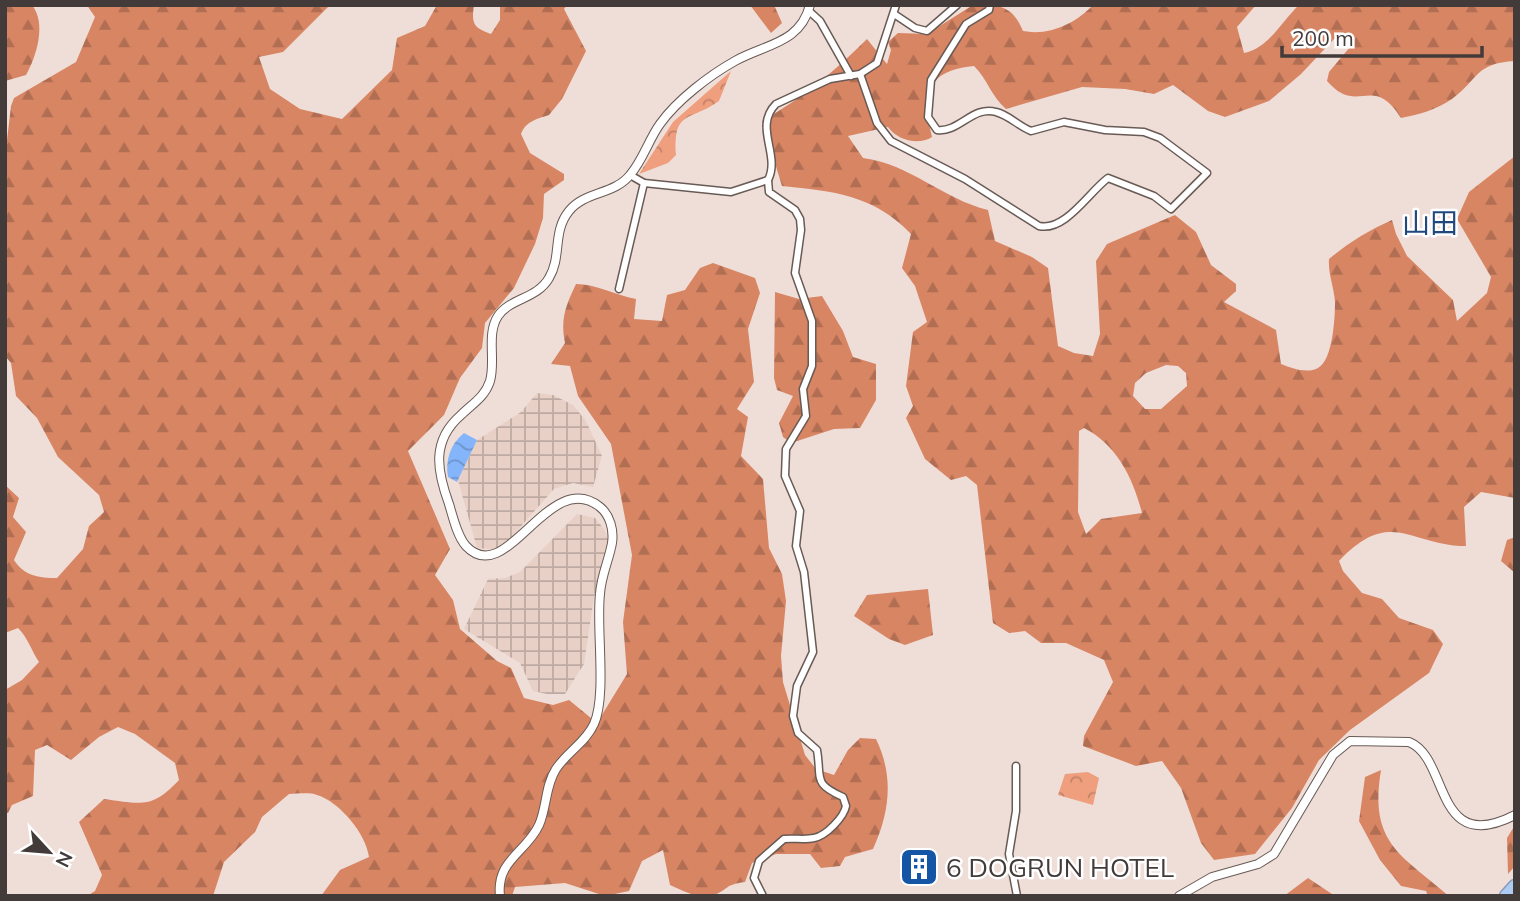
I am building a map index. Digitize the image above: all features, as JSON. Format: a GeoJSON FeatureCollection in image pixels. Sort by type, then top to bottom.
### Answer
{"type":"FeatureCollection","features":[{"type":"Feature","properties":{"kind":"highway"},"geometry":{"type":"LineString","coordinates":[[1506,896],[1515,886]]}},
{"type":"Feature","properties":{"kind":"street"},"geometry":{"type":"LineString","coordinates":[[763,896],[754,883],[755,870],[772,848],[784,839],[812,839],[821,835],[842,816],[846,806],[843,797],[826,789],[820,782],[817,750],[798,733],[793,716],[796,686],[813,652],[804,572],[796,546],[800,510],[785,480],[785,458],[791,439],[806,416],[803,389],[812,366],[813,340],[811,315],[795,273],[800,219],[795,210],[769,192],[768,180],[773,165],[765,127],[770,111],[776,104],[830,79],[860,74],[877,63],[896,5]]}},
{"type":"Feature","properties":{"kind":"street"},"geometry":{"type":"LineString","coordinates":[[894,14],[915,28],[927,31],[957,5]]}},
{"type":"Feature","properties":{"kind":"street"},"geometry":{"type":"LineString","coordinates":[[860,74],[877,123],[891,141],[965,179],[1039,226],[1048,228],[1060,222],[1108,177],[1154,196],[1171,209],[1207,173],[1160,138],[1144,132],[1105,130],[1064,122],[1031,131],[1006,116],[989,110],[974,114],[948,130],[937,130],[928,117],[931,80],[966,24],[989,10],[990,5]]}},
{"type":"Feature","properties":{"kind":"street"},"geometry":{"type":"LineString","coordinates":[[500,896],[500,874],[539,826],[553,774],[588,734],[597,715],[599,596],[613,534],[608,517],[600,507],[573,499],[555,506],[498,553],[483,555],[472,551],[461,539],[439,477],[438,451],[448,428],[482,397],[491,380],[493,326],[498,316],[510,306],[538,291],[552,273],[558,231],[568,212],[583,198],[610,190],[630,175],[671,110],[726,66],[790,37],[810,8],[851,76]]}},
{"type":"Feature","properties":{"kind":"street"},"geometry":{"type":"LineString","coordinates":[[630,175],[643,183],[731,192],[768,180]]}},
{"type":"Feature","properties":{"kind":"street"},"geometry":{"type":"LineString","coordinates":[[619,289],[643,183]]}},
{"type":"Feature","properties":{"kind":"street"},"geometry":{"type":"LineString","coordinates":[[1179,896],[1212,877],[1258,863],[1274,854],[1333,755],[1350,741],[1409,742],[1418,745],[1426,753],[1445,802],[1463,819],[1492,823],[1515,815]]}},
{"type":"Feature","properties":{"kind":"street"},"geometry":{"type":"LineString","coordinates":[[1016,766],[1016,811],[1009,854],[1017,896]]}},
{"type":"Feature","properties":{"kind":"shaded area"},"geometry":{"type":"Polygon","coordinates":[[[537,393],[553,395],[573,405],[586,421],[602,456],[593,487],[573,483],[554,489],[500,550],[477,548],[458,480],[477,440],[521,412],[537,393]]]}},
{"type":"Feature","properties":{"kind":"shaded area"},"geometry":{"type":"Polygon","coordinates":[[[577,514],[595,518],[604,529],[609,540],[605,566],[594,597],[584,664],[565,694],[547,694],[533,691],[520,663],[464,629],[488,579],[505,578],[520,572],[577,514]]]}},
{"type":"Feature","properties":{"kind":"green space"},"geometry":{"type":"Polygon","coordinates":[[[5,5],[32,5],[39,21],[39,31],[36,50],[26,75],[5,81],[5,5]]]}},
{"type":"Feature","properties":{"kind":"green space"},"geometry":{"type":"Polygon","coordinates":[[[87,5],[330,5],[283,52],[259,57],[270,89],[300,109],[342,119],[392,70],[397,38],[425,26],[437,5],[474,5],[475,24],[491,34],[500,20],[500,5],[567,5],[564,9],[586,51],[562,99],[549,115],[529,123],[521,134],[530,153],[564,174],[564,180],[544,194],[543,218],[535,244],[514,288],[485,323],[482,348],[460,378],[444,415],[408,451],[450,549],[435,575],[453,600],[460,629],[497,661],[511,668],[524,698],[553,705],[569,700],[597,723],[627,674],[623,622],[632,555],[611,444],[578,396],[570,366],[551,364],[565,343],[563,327],[567,306],[576,284],[583,284],[636,299],[634,319],[662,321],[667,295],[685,290],[700,268],[713,263],[755,278],[760,293],[748,329],[754,382],[737,409],[748,417],[741,456],[763,479],[769,548],[782,574],[786,601],[781,656],[783,682],[805,755],[816,769],[834,775],[848,750],[860,738],[876,739],[886,767],[888,794],[883,821],[873,849],[845,857],[840,866],[821,868],[810,854],[776,854],[752,863],[745,882],[733,884],[719,893],[703,897],[670,885],[663,850],[642,861],[629,891],[605,896],[565,883],[515,887],[512,896],[321,896],[340,870],[369,857],[367,848],[351,820],[334,804],[314,794],[289,794],[262,817],[255,832],[224,862],[213,896],[87,896],[95,891],[102,875],[79,822],[104,799],[146,802],[161,796],[179,780],[175,763],[135,734],[118,727],[99,737],[71,760],[47,745],[35,750],[33,796],[12,805],[8,813],[5,812],[5,690],[22,680],[39,662],[18,628],[5,633],[5,485],[19,498],[13,517],[26,532],[14,560],[22,570],[32,575],[57,578],[83,549],[89,526],[104,512],[99,495],[58,457],[37,418],[16,396],[11,363],[5,356],[5,157],[11,106],[14,98],[76,62],[95,17],[87,5]]]}},
{"type":"Feature","properties":{"kind":"green space"},"geometry":{"type":"Polygon","coordinates":[[[750,5],[774,5],[782,23],[771,33],[750,5]]]}},
{"type":"Feature","properties":{"kind":"green space"},"geometry":{"type":"Polygon","coordinates":[[[973,5],[1004,8],[1019,22],[1023,31],[1042,32],[1070,23],[1093,5],[1256,5],[1237,27],[1244,53],[1268,40],[1299,5],[1515,5],[1515,61],[1502,62],[1485,69],[1446,103],[1401,118],[1382,98],[1348,96],[1327,81],[1329,72],[1350,47],[1347,41],[1335,38],[1301,74],[1269,101],[1225,117],[1208,111],[1173,85],[1154,94],[1125,89],[1082,87],[1006,109],[974,66],[945,73],[930,88],[927,109],[932,137],[920,141],[908,140],[888,127],[848,136],[863,158],[896,167],[956,198],[988,210],[995,241],[1032,257],[1048,268],[1058,346],[1074,353],[1093,356],[1100,334],[1096,261],[1107,244],[1175,215],[1196,232],[1211,265],[1236,284],[1236,291],[1224,302],[1276,330],[1281,364],[1304,370],[1318,368],[1330,348],[1335,302],[1329,259],[1359,237],[1392,220],[1407,256],[1453,300],[1457,321],[1487,293],[1491,277],[1457,219],[1469,192],[1515,156],[1515,498],[1481,492],[1464,507],[1466,546],[1387,532],[1373,535],[1339,561],[1343,571],[1362,593],[1382,599],[1399,618],[1433,630],[1443,644],[1429,673],[1350,730],[1319,760],[1292,808],[1255,854],[1214,860],[1201,843],[1181,788],[1162,761],[1136,766],[1083,746],[1084,736],[1113,682],[1104,660],[1066,643],[1041,643],[1025,631],[1009,633],[993,623],[977,485],[966,476],[951,480],[925,459],[906,418],[913,406],[906,386],[913,332],[927,322],[915,286],[902,268],[911,234],[882,211],[852,197],[782,186],[762,121],[817,84],[867,39],[887,64],[891,50],[888,42],[898,33],[927,34],[973,5]],[[1166,365],[1146,373],[1135,383],[1133,396],[1145,409],[1161,409],[1187,386],[1186,373],[1178,366],[1166,365]],[[1084,428],[1079,431],[1078,512],[1086,534],[1101,519],[1142,513],[1134,487],[1122,464],[1106,444],[1084,428]]]}},
{"type":"Feature","properties":{"kind":"green space"},"geometry":{"type":"Polygon","coordinates":[[[731,71],[719,101],[681,123],[677,130],[676,155],[668,163],[639,174],[673,122],[731,71]]]}},
{"type":"Feature","properties":{"kind":"green space"},"geometry":{"type":"Polygon","coordinates":[[[775,292],[799,299],[822,296],[843,331],[853,357],[876,364],[876,400],[860,428],[834,429],[791,443],[783,437],[779,423],[793,396],[777,390],[774,378],[775,292]]]}},
{"type":"Feature","properties":{"kind":"green space"},"geometry":{"type":"Polygon","coordinates":[[[1515,537],[1515,573],[1501,561],[1507,540],[1515,537]]]}},
{"type":"Feature","properties":{"kind":"green space"},"geometry":{"type":"Polygon","coordinates":[[[928,589],[933,635],[905,645],[889,639],[854,616],[867,595],[928,589]]]}},
{"type":"Feature","properties":{"kind":"green space"},"geometry":{"type":"Polygon","coordinates":[[[1381,770],[1378,795],[1384,831],[1403,857],[1449,896],[1428,896],[1426,891],[1401,886],[1380,860],[1359,821],[1365,777],[1381,770]]]}},
{"type":"Feature","properties":{"kind":"green space"},"geometry":{"type":"Polygon","coordinates":[[[1088,772],[1099,778],[1093,805],[1058,795],[1065,774],[1088,772]]]}},
{"type":"Feature","properties":{"kind":"green space"},"geometry":{"type":"Polygon","coordinates":[[[1515,825],[1515,866],[1508,874],[1507,838],[1515,825]]]}},
{"type":"Feature","properties":{"kind":"green space"},"geometry":{"type":"Polygon","coordinates":[[[1308,878],[1335,896],[1284,896],[1308,878]]]}},
{"type":"Feature","properties":{"kind":"water"},"geometry":{"type":"Polygon","coordinates":[[[464,433],[477,440],[457,482],[448,477],[447,465],[455,442],[464,433]]]}},
{"type":"Feature","properties":{"kind":"place","name":"6 DOGRUN HOTEL"},"geometry":{"type":"Point","coordinates":[919,867]}},
{"type":"Feature","properties":{"kind":"district","name":"山田"},"geometry":{"type":"Point","coordinates":[1430,222]}}]}
